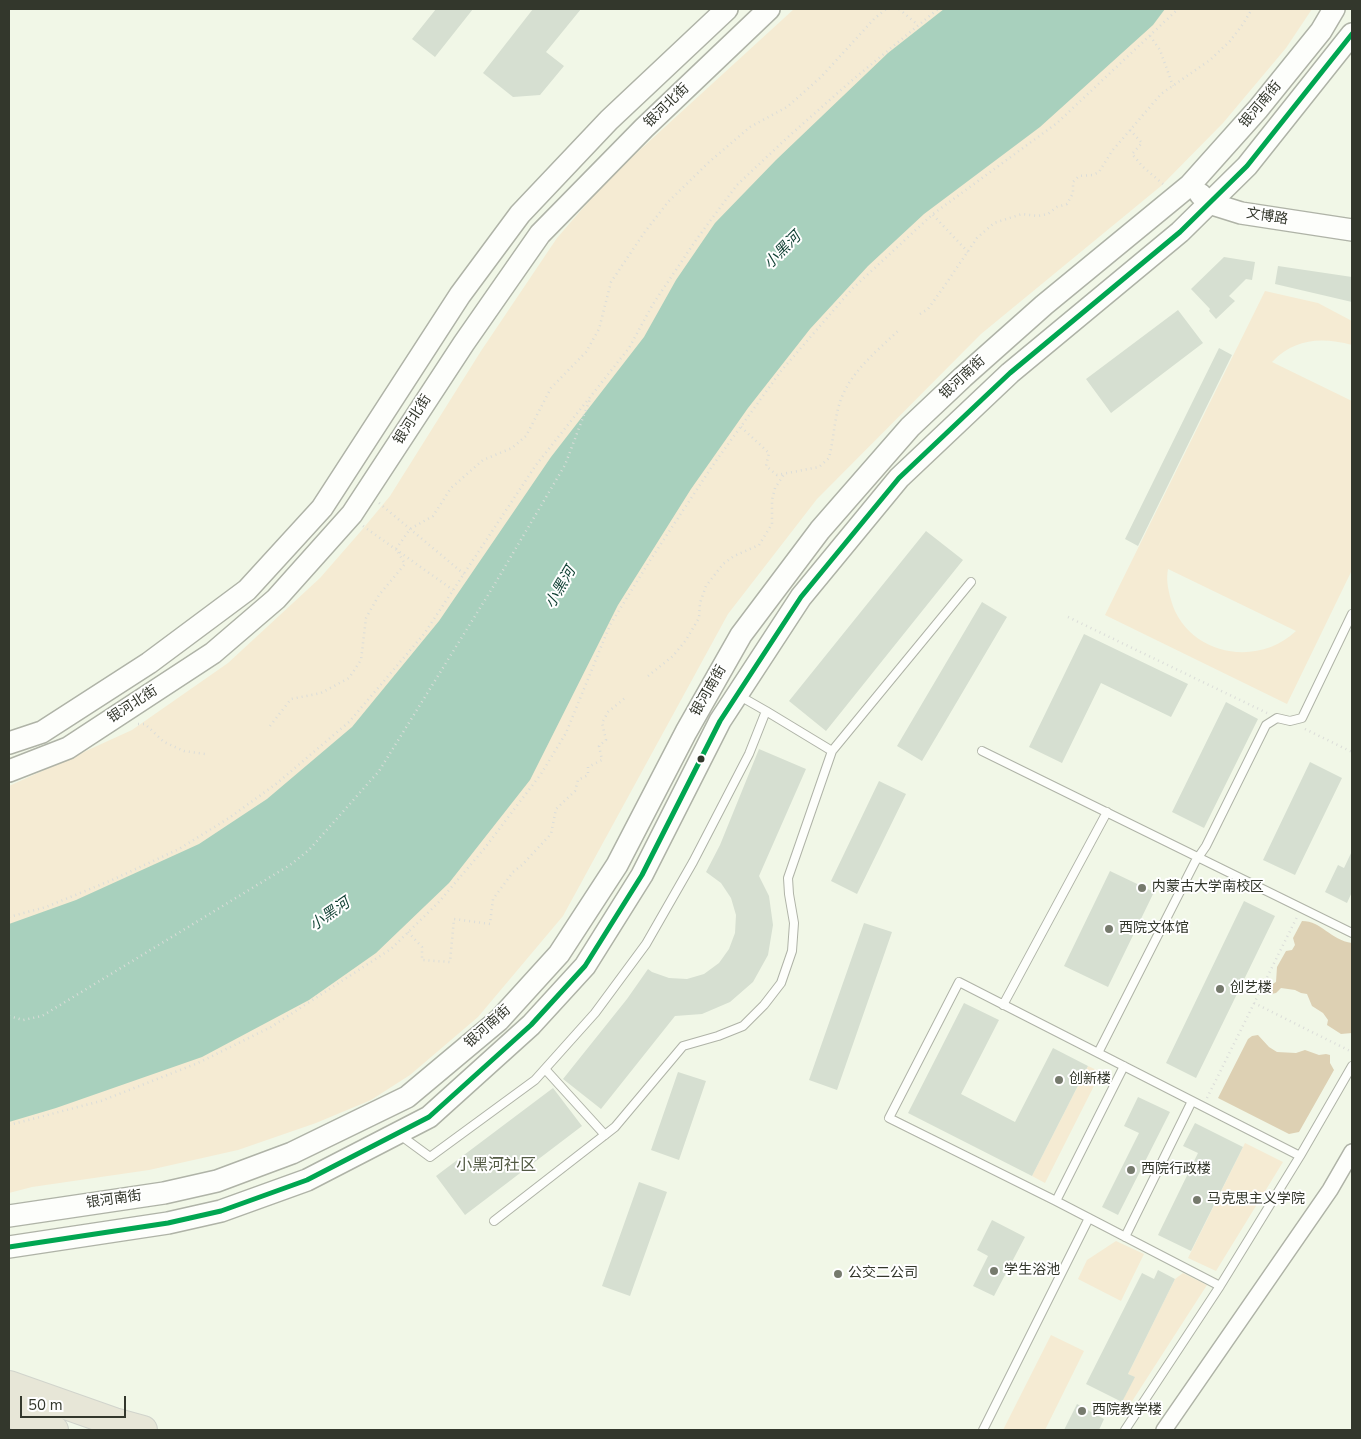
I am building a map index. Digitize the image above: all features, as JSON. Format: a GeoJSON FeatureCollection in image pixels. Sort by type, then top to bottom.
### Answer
{"type":"FeatureCollection","features":[{"type":"Feature","properties":{"kind":"highway"},"geometry":{"type":"LineString","coordinates":[[9,1385],[104,1419],[143,1430]]}},
{"type":"Feature","properties":{"kind":"highway"},"geometry":{"type":"LineString","coordinates":[[9,1414],[54,1430]]}},
{"type":"Feature","properties":{"kind":"main road","name":"银河北街"},"geometry":{"type":"LineString","coordinates":[[9,743],[42,732],[50,727],[149,663],[247,590],[322,508],[460,295],[520,214],[609,120],[727,9]]}},
{"type":"Feature","properties":{"kind":"main road","name":"银河北街"},"geometry":{"type":"LineString","coordinates":[[9,771],[68,748],[213,653],[276,599],[350,516],[464,342],[540,234],[644,128],[769,9]]}},
{"type":"Feature","properties":{"kind":"main road","name":"银河南街"},"geometry":{"type":"LineString","coordinates":[[9,1216],[164,1193],[217,1181],[292,1153],[407,1097],[500,1020],[558,954],[617,865],[686,732],[741,635],[820,530],[910,427],[1044,305],[1190,185],[1258,109],[1321,31],[1334,9]]}},
{"type":"Feature","properties":{"kind":"main road","name":"银河南街"},"geometry":{"type":"LineString","coordinates":[[9,1247],[168,1223],[221,1211],[307,1180],[429,1118],[531,1025],[585,966],[642,875],[720,721],[801,597],[899,478],[1010,373],[1180,232],[1208,202],[1247,166],[1352,34]]}},
{"type":"Feature","properties":{"kind":"main road","name":"文博路"},"geometry":{"type":"LineString","coordinates":[[1190,185],[1208,202],[1241,213],[1352,230]]}},
{"type":"Feature","properties":{"kind":"street"},"geometry":{"type":"LineString","coordinates":[[1164,1430],[1330,1190],[1352,1152]]}},
{"type":"Feature","properties":{"kind":"lane"},"geometry":{"type":"LineString","coordinates":[[494,1221],[615,1127],[683,1046],[718,1036],[743,1026],[764,1005],[781,983],[792,951],[794,922],[788,878],[832,751],[971,582]]}},
{"type":"Feature","properties":{"kind":"lane"},"geometry":{"type":"LineString","coordinates":[[1098,1053],[1198,857],[1206,846],[1266,725],[1277,718],[1290,721],[1302,718],[1352,614]]}},
{"type":"Feature","properties":{"kind":"lane"},"geometry":{"type":"LineString","coordinates":[[738,694],[832,751]]}},
{"type":"Feature","properties":{"kind":"lane"},"geometry":{"type":"LineString","coordinates":[[398,1133],[430,1157],[536,1080],[595,1013],[646,944],[698,853],[749,754],[766,711]]}},
{"type":"Feature","properties":{"kind":"lane"},"geometry":{"type":"LineString","coordinates":[[982,751],[1352,933]]}},
{"type":"Feature","properties":{"kind":"lane"},"geometry":{"type":"LineString","coordinates":[[1003,1005],[1107,812]]}},
{"type":"Feature","properties":{"kind":"lane"},"geometry":{"type":"LineString","coordinates":[[1220,1286],[1056,1201],[889,1118],[959,982],[1300,1156]]}},
{"type":"Feature","properties":{"kind":"lane"},"geometry":{"type":"LineString","coordinates":[[1056,1201],[1124,1066]]}},
{"type":"Feature","properties":{"kind":"lane"},"geometry":{"type":"LineString","coordinates":[[1125,1430],[1220,1286],[1300,1156],[1352,1066]]}},
{"type":"Feature","properties":{"kind":"lane"},"geometry":{"type":"LineString","coordinates":[[545,1069],[605,1135]]}},
{"type":"Feature","properties":{"kind":"lane"},"geometry":{"type":"LineString","coordinates":[[1125,1237],[1192,1101]]}},
{"type":"Feature","properties":{"kind":"lane"},"geometry":{"type":"LineString","coordinates":[[983,1430],[1088,1218]]}},
{"type":"Feature","properties":{"kind":"path"},"geometry":{"type":"LineString","coordinates":[[396,549],[410,530],[433,516],[451,488],[483,460],[512,448],[526,436],[551,388],[586,352],[599,329],[611,282],[644,233],[668,202],[709,162],[750,127],[787,107],[820,78],[874,19],[886,9]]}},
{"type":"Feature","properties":{"kind":"path"},"geometry":{"type":"LineString","coordinates":[[899,9],[918,25]]}},
{"type":"Feature","properties":{"kind":"path"},"geometry":{"type":"LineString","coordinates":[[9,1125],[101,1101],[198,1063],[271,1027],[391,949],[438,903],[484,849],[541,774],[566,734],[610,625],[648,562],[713,465],[781,371],[852,290],[933,214],[1056,123],[1178,9]]}},
{"type":"Feature","properties":{"kind":"path"},"geometry":{"type":"LineString","coordinates":[[920,314],[928,309],[944,288],[977,238],[994,223],[1022,214],[1038,216],[1048,214],[1067,204],[1073,194],[1073,182],[1079,176],[1093,175],[1099,172],[1112,152],[1161,94],[1210,60],[1230,41],[1252,9]]}},
{"type":"Feature","properties":{"kind":"path"},"geometry":{"type":"LineString","coordinates":[[9,917],[46,907],[112,880],[179,848],[229,818],[276,784],[348,722],[424,634],[536,465],[629,348],[653,304],[696,240],[737,185],[844,88],[935,10]]}},
{"type":"Feature","properties":{"kind":"path"},"geometry":{"type":"LineString","coordinates":[[1150,35],[1160,50],[1173,86]]}},
{"type":"Feature","properties":{"kind":"path"},"geometry":{"type":"LineString","coordinates":[[1130,130],[1142,142],[1132,154],[1166,187]]}},
{"type":"Feature","properties":{"kind":"path"},"geometry":{"type":"LineString","coordinates":[[933,214],[968,252]]}},
{"type":"Feature","properties":{"kind":"path"},"geometry":{"type":"LineString","coordinates":[[741,427],[769,453],[766,466],[777,475],[818,467],[829,458],[838,408],[848,383],[867,359],[899,330]]}},
{"type":"Feature","properties":{"kind":"path"},"geometry":{"type":"LineString","coordinates":[[9,1016],[24,1020],[42,1016],[290,865],[308,850],[371,781],[389,755],[493,587],[565,465],[592,395]]}},
{"type":"Feature","properties":{"kind":"path"},"geometry":{"type":"LineString","coordinates":[[648,676],[673,656],[686,640],[699,618],[700,603],[706,586],[723,564],[734,556],[759,545],[772,524],[772,500],[775,488],[785,473]]}},
{"type":"Feature","properties":{"kind":"path"},"geometry":{"type":"LineString","coordinates":[[366,493],[464,574]]}},
{"type":"Feature","properties":{"kind":"path"},"geometry":{"type":"LineString","coordinates":[[350,516],[453,590]]}},
{"type":"Feature","properties":{"kind":"path"},"geometry":{"type":"LineString","coordinates":[[270,726],[291,700],[321,693],[349,678],[361,660],[366,618],[380,596],[405,564],[396,549]]}},
{"type":"Feature","properties":{"kind":"path"},"geometry":{"type":"LineString","coordinates":[[1068,617],[1277,718]]}},
{"type":"Feature","properties":{"kind":"path"},"geometry":{"type":"LineString","coordinates":[[408,932],[422,947],[422,960],[450,962],[454,919],[490,924],[493,899],[514,872],[551,834],[556,809],[575,791],[578,780],[588,775],[588,767],[602,760],[599,746],[606,740],[602,723],[608,712],[625,698]]}},
{"type":"Feature","properties":{"kind":"path"},"geometry":{"type":"LineString","coordinates":[[1290,721],[1352,752]]}},
{"type":"Feature","properties":{"kind":"path"},"geometry":{"type":"LineString","coordinates":[[135,724],[144,724],[164,742],[184,751],[205,754]]}},
{"type":"Feature","properties":{"kind":"path"},"geometry":{"type":"LineString","coordinates":[[1203,1106],[1302,908]]}},
{"type":"Feature","properties":{"kind":"path"},"geometry":{"type":"LineString","coordinates":[[1254,1003],[1352,1052]]}},
{"type":"Feature","properties":{"kind":"shaded area"},"geometry":{"type":"Polygon","coordinates":[[[794,9],[1312,9],[1286,48],[1223,123],[1161,186],[981,334],[817,499],[728,614],[563,916],[478,1017],[410,1075],[371,1100],[316,1123],[238,1150],[149,1170],[32,1187],[9,1193],[9,786],[132,730],[228,663],[320,578],[390,496],[481,351],[557,238],[608,179],[794,9]]]}},
{"type":"Feature","properties":{"kind":"shaded area"},"geometry":{"type":"Polygon","coordinates":[[[1265,291],[1318,303],[1352,321],[1352,345],[1330,341],[1309,342],[1290,348],[1272,362],[1352,401],[1352,570],[1287,704],[1105,615],[1265,291]],[[1168,569],[1167,581],[1169,592],[1179,618],[1191,633],[1207,644],[1224,650],[1243,652],[1262,650],[1280,643],[1296,631],[1168,569]]]}},
{"type":"Feature","properties":{"kind":"shaded area"},"geometry":{"type":"Polygon","coordinates":[[[1302,921],[1315,924],[1338,938],[1352,943],[1352,1033],[1341,1034],[1327,1025],[1328,1020],[1323,1013],[1312,1006],[1307,994],[1281,988],[1276,993],[1271,994],[1268,991],[1269,986],[1276,982],[1277,967],[1286,951],[1292,950],[1295,945],[1293,938],[1302,921]]]}},
{"type":"Feature","properties":{"kind":"shaded area"},"geometry":{"type":"Polygon","coordinates":[[[1258,1035],[1269,1047],[1277,1052],[1296,1053],[1305,1050],[1319,1055],[1330,1055],[1330,1063],[1334,1070],[1299,1132],[1289,1134],[1218,1098],[1248,1039],[1258,1035]]]}},
{"type":"Feature","properties":{"kind":"shaded area"},"geometry":{"type":"Polygon","coordinates":[[[1088,1066],[1101,1072],[1045,1183],[1032,1176],[1088,1066]]]}},
{"type":"Feature","properties":{"kind":"shaded area"},"geometry":{"type":"Polygon","coordinates":[[[1245,1143],[1283,1162],[1216,1271],[1188,1258],[1245,1143]]]}},
{"type":"Feature","properties":{"kind":"shaded area"},"geometry":{"type":"Polygon","coordinates":[[[1116,1241],[1144,1254],[1121,1301],[1078,1279],[1087,1260],[1116,1241]]]}},
{"type":"Feature","properties":{"kind":"shaded area"},"geometry":{"type":"Polygon","coordinates":[[[1183,1273],[1207,1285],[1129,1406],[1122,1402],[1134,1377],[1128,1374],[1175,1279],[1183,1273]]]}},
{"type":"Feature","properties":{"kind":"shaded area"},"geometry":{"type":"Polygon","coordinates":[[[1051,1335],[1084,1351],[1045,1430],[1003,1430],[1051,1335]]]}},
{"type":"Feature","properties":{"kind":"water","name":"小黑河"},"geometry":{"type":"Polygon","coordinates":[[[944,9],[1165,9],[1153,25],[1040,127],[924,214],[868,266],[810,329],[748,408],[691,489],[618,605],[530,780],[449,883],[376,953],[309,1000],[202,1057],[56,1108],[9,1122],[9,924],[76,900],[199,844],[267,799],[352,727],[439,621],[551,457],[644,337],[676,280],[715,223],[776,160],[888,53],[944,9]]]}},
{"type":"Feature","properties":{"kind":"building"},"geometry":{"type":"Polygon","coordinates":[[[436,9],[473,9],[435,57],[412,39],[436,9]]]}},
{"type":"Feature","properties":{"kind":"building"},"geometry":{"type":"Polygon","coordinates":[[[533,9],[581,9],[546,52],[564,66],[540,95],[513,97],[483,73],[533,9]]]}},
{"type":"Feature","properties":{"kind":"building"},"geometry":{"type":"Polygon","coordinates":[[[1224,257],[1255,262],[1252,280],[1246,279],[1229,296],[1235,301],[1216,319],[1209,311],[1210,309],[1191,289],[1224,257]]]}},
{"type":"Feature","properties":{"kind":"building"},"geometry":{"type":"Polygon","coordinates":[[[1278,266],[1352,277],[1352,302],[1275,284],[1278,266]]]}},
{"type":"Feature","properties":{"kind":"building"},"geometry":{"type":"Polygon","coordinates":[[[1178,310],[1203,343],[1111,413],[1086,379],[1178,310]]]}},
{"type":"Feature","properties":{"kind":"building"},"geometry":{"type":"Polygon","coordinates":[[[1219,348],[1232,355],[1138,546],[1125,539],[1219,348]]]}},
{"type":"Feature","properties":{"kind":"building"},"geometry":{"type":"Polygon","coordinates":[[[926,531],[963,560],[826,731],[789,701],[926,531]]]}},
{"type":"Feature","properties":{"kind":"building"},"geometry":{"type":"Polygon","coordinates":[[[982,602],[1007,617],[922,761],[897,746],[982,602]]]}},
{"type":"Feature","properties":{"kind":"building"},"geometry":{"type":"Polygon","coordinates":[[[1084,634],[1188,684],[1171,717],[1101,683],[1062,763],[1029,747],[1084,634]]]}},
{"type":"Feature","properties":{"kind":"building"},"geometry":{"type":"Polygon","coordinates":[[[1226,702],[1258,719],[1204,828],[1172,812],[1226,702]]]}},
{"type":"Feature","properties":{"kind":"building"},"geometry":{"type":"Polygon","coordinates":[[[759,749],[806,769],[759,876],[769,896],[773,925],[768,955],[753,982],[730,1002],[702,1014],[675,1016],[601,1109],[563,1079],[627,999],[648,969],[669,978],[687,979],[704,974],[719,963],[729,949],[735,933],[736,915],[731,898],[721,883],[706,872],[720,845],[759,749]]]}},
{"type":"Feature","properties":{"kind":"building"},"geometry":{"type":"Polygon","coordinates":[[[1310,762],[1342,778],[1295,875],[1263,860],[1310,762]]]}},
{"type":"Feature","properties":{"kind":"building"},"geometry":{"type":"Polygon","coordinates":[[[879,781],[906,794],[857,894],[831,881],[879,781]]]}},
{"type":"Feature","properties":{"kind":"building"},"geometry":{"type":"Polygon","coordinates":[[[1352,851],[1352,892],[1347,903],[1325,892],[1338,865],[1344,868],[1352,851]]]}},
{"type":"Feature","properties":{"kind":"building","name":"西院文体馆"},"geometry":{"type":"Polygon","coordinates":[[[1110,871],[1154,892],[1108,987],[1064,966],[1110,871]]]}},
{"type":"Feature","properties":{"kind":"building","name":"创艺楼"},"geometry":{"type":"Polygon","coordinates":[[[1244,901],[1275,916],[1196,1078],[1166,1063],[1244,901]]]}},
{"type":"Feature","properties":{"kind":"building"},"geometry":{"type":"Polygon","coordinates":[[[864,923],[892,932],[837,1090],[809,1080],[864,923]]]}},
{"type":"Feature","properties":{"kind":"building","name":"创新楼"},"geometry":{"type":"Polygon","coordinates":[[[964,1003],[999,1020],[961,1094],[1015,1122],[1053,1048],[1088,1066],[1032,1176],[908,1113],[964,1003]]]}},
{"type":"Feature","properties":{"kind":"building"},"geometry":{"type":"Polygon","coordinates":[[[678,1072],[706,1081],[679,1160],[651,1150],[678,1072]]]}},
{"type":"Feature","properties":{"kind":"building"},"geometry":{"type":"Polygon","coordinates":[[[553,1088],[582,1126],[465,1215],[436,1176],[553,1088]]]}},
{"type":"Feature","properties":{"kind":"building","name":"西院行政楼"},"geometry":{"type":"Polygon","coordinates":[[[1138,1097],[1170,1112],[1118,1215],[1102,1207],[1139,1133],[1124,1126],[1138,1097]]]}},
{"type":"Feature","properties":{"kind":"building"},"geometry":{"type":"Polygon","coordinates":[[[1195,1123],[1243,1147],[1191,1251],[1158,1235],[1198,1153],[1183,1146],[1195,1123]]]}},
{"type":"Feature","properties":{"kind":"building"},"geometry":{"type":"Polygon","coordinates":[[[639,1182],[667,1192],[630,1296],[602,1286],[639,1182]]]}},
{"type":"Feature","properties":{"kind":"building","name":"学生浴池"},"geometry":{"type":"Polygon","coordinates":[[[992,1220],[1025,1237],[994,1296],[973,1286],[988,1256],[977,1250],[992,1220]]]}},
{"type":"Feature","properties":{"kind":"building"},"geometry":{"type":"Polygon","coordinates":[[[1158,1270],[1175,1279],[1128,1374],[1135,1377],[1122,1402],[1086,1384],[1142,1273],[1154,1279],[1158,1270]]]}},
{"type":"Feature","properties":{"kind":"building","name":"西院教学楼"},"geometry":{"type":"Polygon","coordinates":[[[1077,1404],[1104,1419],[1099,1430],[1064,1430],[1077,1404]]]}},
{"type":"Feature","properties":{"kind":"transit line"},"geometry":{"type":"LineString","coordinates":[[9,1247],[168,1223],[221,1211],[307,1180],[429,1117],[531,1025],[585,966],[642,875],[720,721],[801,597],[899,478],[1010,373],[1180,232],[1247,166],[1352,34]]}},
{"type":"Feature","properties":{"kind":"place","name":"内蒙古大学南校区"},"geometry":{"type":"Point","coordinates":[1142,888]}},
{"type":"Feature","properties":{"kind":"place","name":"西院文体馆"},"geometry":{"type":"Point","coordinates":[1109,929]}},
{"type":"Feature","properties":{"kind":"place","name":"创艺楼"},"geometry":{"type":"Point","coordinates":[1220,989]}},
{"type":"Feature","properties":{"kind":"place","name":"创新楼"},"geometry":{"type":"Point","coordinates":[1059,1080]}},
{"type":"Feature","properties":{"kind":"place","name":"西院行政楼"},"geometry":{"type":"Point","coordinates":[1131,1170]}},
{"type":"Feature","properties":{"kind":"place","name":"马克思主义学院"},"geometry":{"type":"Point","coordinates":[1197,1200]}},
{"type":"Feature","properties":{"kind":"place","name":"学生浴池"},"geometry":{"type":"Point","coordinates":[994,1271]}},
{"type":"Feature","properties":{"kind":"place","name":"公交二公司"},"geometry":{"type":"Point","coordinates":[838,1274]}},
{"type":"Feature","properties":{"kind":"place","name":"西院教学楼"},"geometry":{"type":"Point","coordinates":[1082,1411]}},
{"type":"Feature","properties":{"kind":"district","name":"小黑河社区"},"geometry":{"type":"Point","coordinates":[496,1166]}}]}
